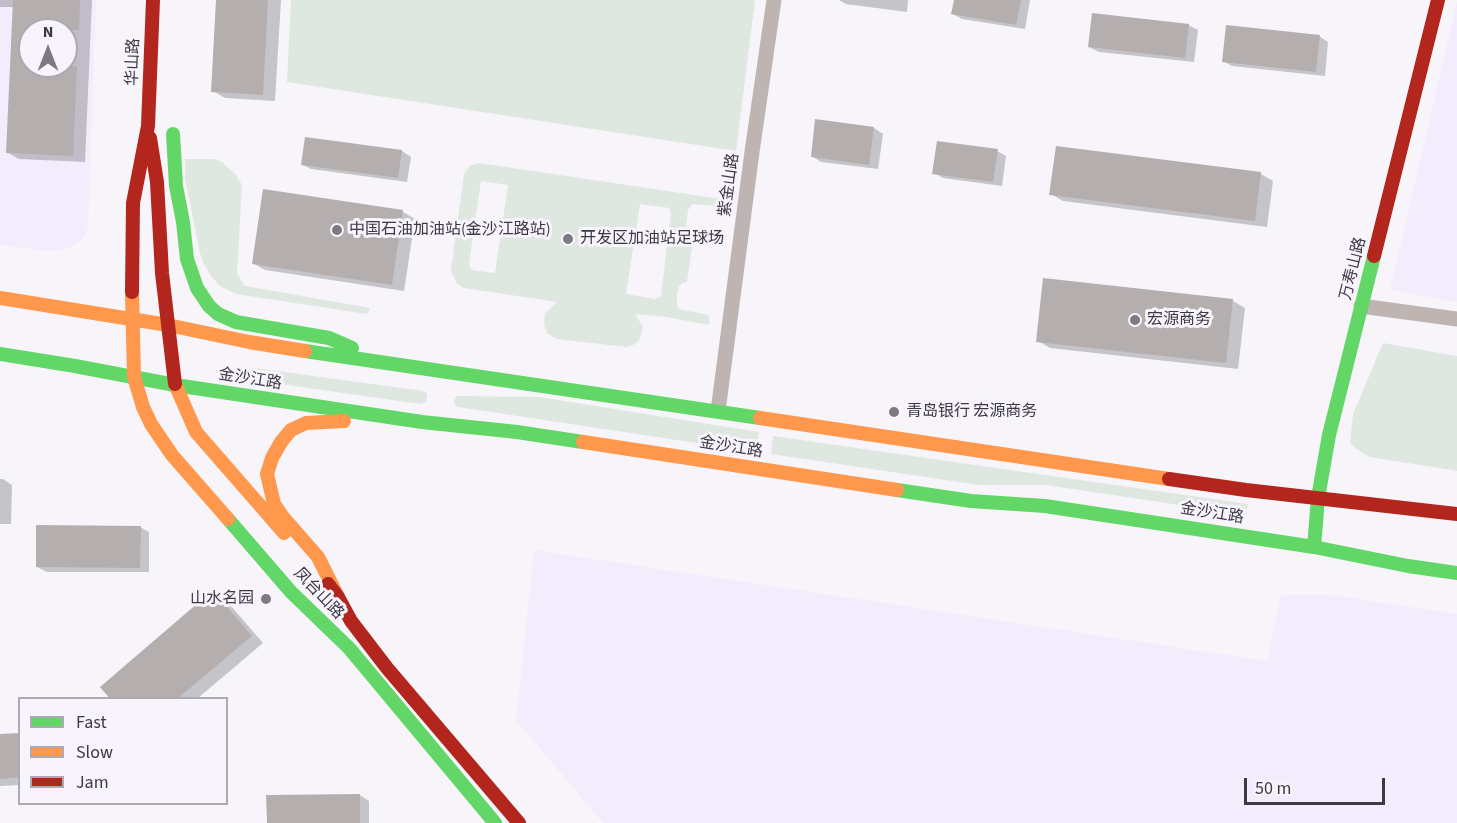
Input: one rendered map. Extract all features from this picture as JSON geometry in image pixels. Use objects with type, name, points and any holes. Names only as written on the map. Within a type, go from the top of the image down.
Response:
[{"type":"main road","name":"华山路","points":[[148,126],[153,0]]},
{"type":"main road","name":"万寿山路","points":[[1314,548],[1318,498],[1329,435],[1438,0]]},
{"type":"main road","name":"凤台山路","points":[[148,126],[133,203],[133,319],[134,377],[151,424],[172,455],[291,592],[349,648],[495,823]]},
{"type":"main road","name":"凤台山路","points":[[148,126],[157,182],[162,273],[175,385],[196,432],[290,538],[338,597],[351,621],[387,668],[519,823]]},
{"type":"main road","points":[[173,134],[176,186],[183,222],[186,259],[197,288],[209,306],[218,314],[236,322],[329,338],[393,364]]},
{"type":"main road","name":"金沙江路","points":[[0,298],[168,325],[249,342],[393,364],[1246,490],[1457,514]]},
{"type":"main road","name":"金沙江路","points":[[0,354],[175,385],[422,422],[517,432],[959,500],[1045,506],[1457,573]]},
{"type":"main road","points":[[338,597],[318,557],[274,504],[267,474],[272,458],[291,430],[306,423],[422,422]]},
{"type":"street","name":"紫金山路","points":[[718,411],[774,0]]},
{"type":"street","points":[[1361,306],[1457,319]]},
{"type":"shaded area","points":[[0,0],[96,0],[88,227],[83,239],[67,249],[47,251],[0,245]]},
{"type":"shaded area","points":[[291,0],[755,0],[736,151],[287,82]]},
{"type":"shaded area","points":[[1457,2],[1457,302],[1390,290]]},
{"type":"shaded area","points":[[185,159],[214,159],[222,162],[236,175],[242,185],[237,274],[245,286],[370,308],[367,314],[236,294],[220,286],[211,276],[200,253],[185,179]]},
{"type":"shaded area","points":[[479,163],[721,199],[720,206],[692,204],[688,210],[686,225],[694,234],[687,282],[679,286],[677,295],[679,309],[709,315],[709,325],[635,314],[643,327],[639,341],[627,347],[557,339],[548,334],[544,323],[545,313],[557,302],[464,288],[457,284],[451,270],[464,174],[470,166]],"holes":[[[481,181],[508,185],[495,273],[472,270],[469,264]],[[640,204],[669,208],[671,213],[661,296],[655,299],[626,294]]]},
{"type":"shaded area","points":[[1383,343],[1457,356],[1457,471],[1370,457],[1350,442],[1353,414]]},
{"type":"shaded area","points":[[255,368],[424,391],[427,398],[426,402],[420,404],[253,380]]},
{"type":"shaded area","points":[[457,396],[539,397],[759,432],[756,452],[458,407],[454,404]]},
{"type":"shaded area","points":[[773,436],[1248,504],[1246,515],[1046,485],[979,485],[771,454]]},
{"type":"shaded area","points":[[534,550],[1267,661],[1281,595],[1331,595],[1457,614],[1457,823],[603,823],[516,720]]},
{"type":"building","points":[[13,0],[80,0],[79,30],[78,18],[18,18],[18,78],[76,78],[73,156],[6,153]]},
{"type":"building","points":[[216,0],[268,0],[263,95],[211,92]]},
{"type":"building","points":[[954,0],[1021,0],[1016,25],[951,14]]},
{"type":"building","points":[[1092,13],[1189,24],[1185,58],[1088,47]]},
{"type":"building","points":[[1226,25],[1320,35],[1316,72],[1222,62]]},
{"type":"building","points":[[815,119],[874,127],[869,165],[811,157]]},
{"type":"building","points":[[305,137],[402,150],[398,178],[301,165]]},
{"type":"building","points":[[937,141],[998,149],[993,182],[932,174]]},
{"type":"building","points":[[1056,146],[1261,172],[1255,221],[1049,195]]},
{"type":"building","points":[[263,189],[403,210],[392,285],[252,264]]},
{"type":"building","name":"宏源商务","points":[[1043,278],[1233,299],[1226,363],[1036,342]]},
{"type":"building","points":[[36,525],[141,526],[140,568],[36,567]]},
{"type":"building","points":[[213,590],[252,636],[179,697],[108,697],[100,687]]},
{"type":"building","points":[[18,733],[18,777],[0,779],[0,734]]},
{"type":"building","points":[[360,794],[360,823],[267,823],[266,795]]},
{"type":"traffic: fast","points":[[173,134],[176,186],[187,259],[197,288],[209,306],[218,314],[236,322],[329,338],[352,348]]},
{"type":"traffic: fast","points":[[1314,547],[1318,498],[1329,435],[1374,256]]},
{"type":"traffic: fast","points":[[305,351],[760,418]]},
{"type":"traffic: fast","points":[[0,354],[175,385],[422,422],[583,442]]},
{"type":"traffic: fast","points":[[897,490],[971,501],[1045,506],[1314,547],[1408,566],[1457,573]]},
{"type":"traffic: fast","points":[[228,519],[291,592],[349,648],[495,823]]},
{"type":"traffic: slow","points":[[132,292],[134,377],[143,407],[151,424],[172,455],[228,519]]},
{"type":"traffic: slow","points":[[0,298],[168,325],[305,351]]},
{"type":"traffic: slow","points":[[175,384],[196,432],[284,533]]},
{"type":"traffic: slow","points":[[760,418],[1169,479]]},
{"type":"traffic: slow","points":[[338,597],[318,557],[274,504],[267,474],[272,458],[291,430],[306,423],[344,421]]},
{"type":"traffic: slow","points":[[583,442],[897,490]]},
{"type":"traffic: jam","points":[[132,292],[133,203],[148,126],[153,0]]},
{"type":"traffic: jam","points":[[1374,256],[1438,0]]},
{"type":"traffic: jam","points":[[150,138],[157,182],[162,273],[175,384]]},
{"type":"traffic: jam","points":[[1169,479],[1457,514]]},
{"type":"traffic: jam","points":[[328,584],[351,621],[387,668],[519,823]]},
{"type":"place","name":"中国石油加油站(金沙江路站)","points":[[337,230]]},
{"type":"place","name":"开发区加油站足球场","points":[[568,239]]},
{"type":"place","name":"宏源商务","points":[[1135,320]]},
{"type":"place","name":"青岛银行 宏源商务","points":[[894,412]]},
{"type":"place","name":"山水名园","points":[[266,599]]}]
